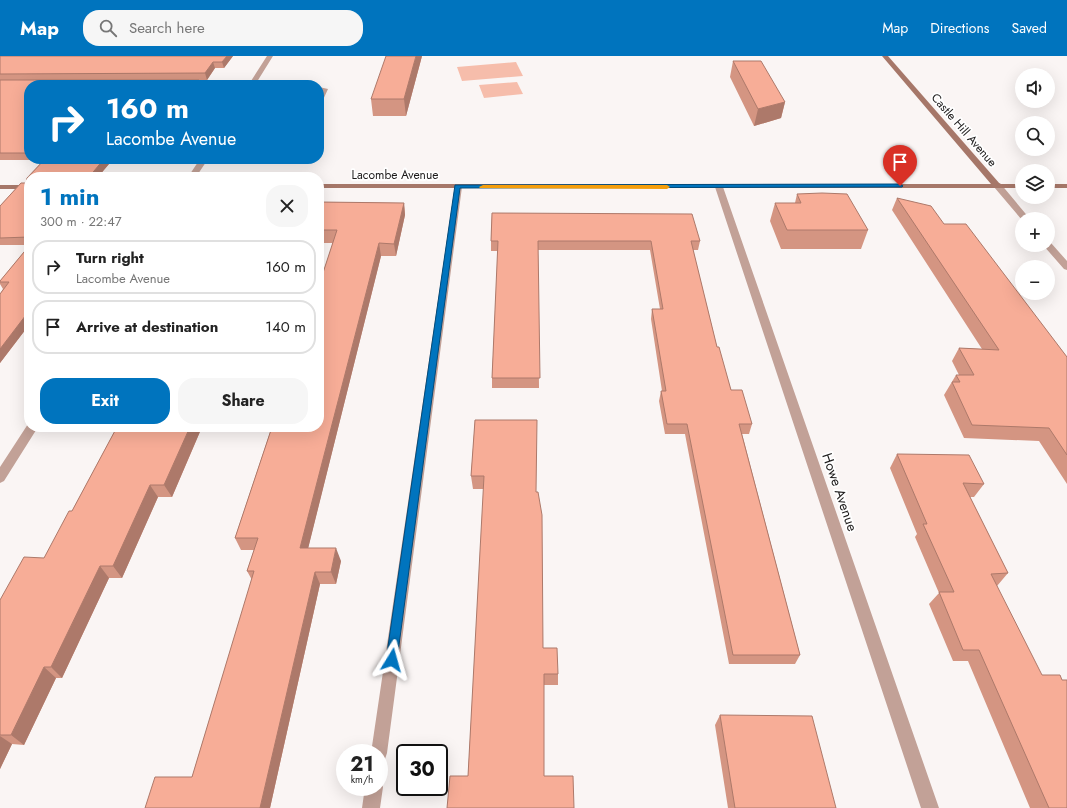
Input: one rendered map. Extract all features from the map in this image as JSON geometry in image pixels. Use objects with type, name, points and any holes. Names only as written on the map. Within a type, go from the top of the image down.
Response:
[{"type":"main road","name":"Castle Hill Avenue","points":[[885,56],[997,186]]},
{"type":"main road","name":"Lacombe Avenue","points":[[324,186],[1015,186]]},
{"type":"main road","points":[[1055,186],[1067,186]]},
{"type":"main road","points":[[0,187],[24,187]]},
{"type":"street","points":[[255,80],[270,56]]},
{"type":"street","name":"Castle Hill Avenue","points":[[997,186],[1020,212]]},
{"type":"street","points":[[380,744],[458,187]]},
{"type":"street","name":"Howe Avenue","points":[[719,187],[930,808]]},
{"type":"street","points":[[1054,252],[1067,267]]},
{"type":"street","points":[[0,478],[29,432]]},
{"type":"street","points":[[371,808],[373,796]]},
{"type":"shaded area","points":[[516,62],[523,76],[462,81],[457,67]]},
{"type":"shaded area","points":[[517,82],[523,94],[484,98],[479,85]]},
{"type":"building","points":[[0,56],[227,56],[222,62],[213,62],[205,73],[0,74]]},
{"type":"building","points":[[386,56],[416,56],[404,99],[371,99]]},
{"type":"building","points":[[733,61],[761,61],[785,102],[758,109]]},
{"type":"building","points":[[0,80],[24,80],[24,153],[0,153]]},
{"type":"building","points":[[40,164],[100,164],[93,172],[33,172]]},
{"type":"building","points":[[21,183],[24,183],[24,237],[0,238],[0,206]]},
{"type":"building","points":[[797,194],[847,194],[868,230],[787,230],[775,203],[801,203]]},
{"type":"building","points":[[897,198],[931,206],[944,224],[966,224],[1015,289],[1015,300],[1024,300],[1067,357],[1067,455],[1049,428],[972,425],[952,382],[960,382],[956,375],[974,375],[959,348],[999,350]]},
{"type":"building","points":[[324,202],[404,203],[394,244],[379,243],[300,548],[336,548],[331,572],[315,572],[260,808],[145,808],[155,777],[192,777],[254,571],[247,571],[258,538],[235,538],[270,432],[324,432],[324,270],[337,230],[324,230]]},
{"type":"building","points":[[492,213],[692,214],[700,241],[691,241],[717,347],[719,347],[731,390],[742,390],[752,424],[739,424],[800,655],[733,655],[687,424],[667,424],[661,391],[666,391],[652,309],[663,309],[651,241],[538,241],[540,378],[492,378],[498,241],[491,241]]},
{"type":"building","points":[[24,252],[24,318],[0,349],[0,294],[9,282],[0,281]]},
{"type":"building","points":[[475,420],[537,420],[536,492],[538,492],[542,515],[543,648],[557,648],[558,674],[544,674],[544,776],[573,776],[574,808],[447,808],[450,776],[468,776],[484,476],[471,476]]},
{"type":"building","points":[[114,432],[188,432],[164,485],[150,485],[113,566],[100,566],[51,667],[44,667],[11,735],[0,735],[0,600],[24,557],[44,558],[69,511],[72,511]]},
{"type":"building","points":[[897,454],[969,455],[984,484],[963,483],[1008,573],[991,574],[1042,675],[1060,675],[1062,680],[1067,680],[1067,808],[1049,808],[979,650],[963,650],[939,592],[954,592],[923,524],[927,524]]},
{"type":"building","points":[[720,715],[812,716],[836,808],[735,808]]},
{"type":"slow traffic","points":[[483,187],[667,187]]},
{"type":"route","points":[[392,660],[458,187],[900,186]]}]
